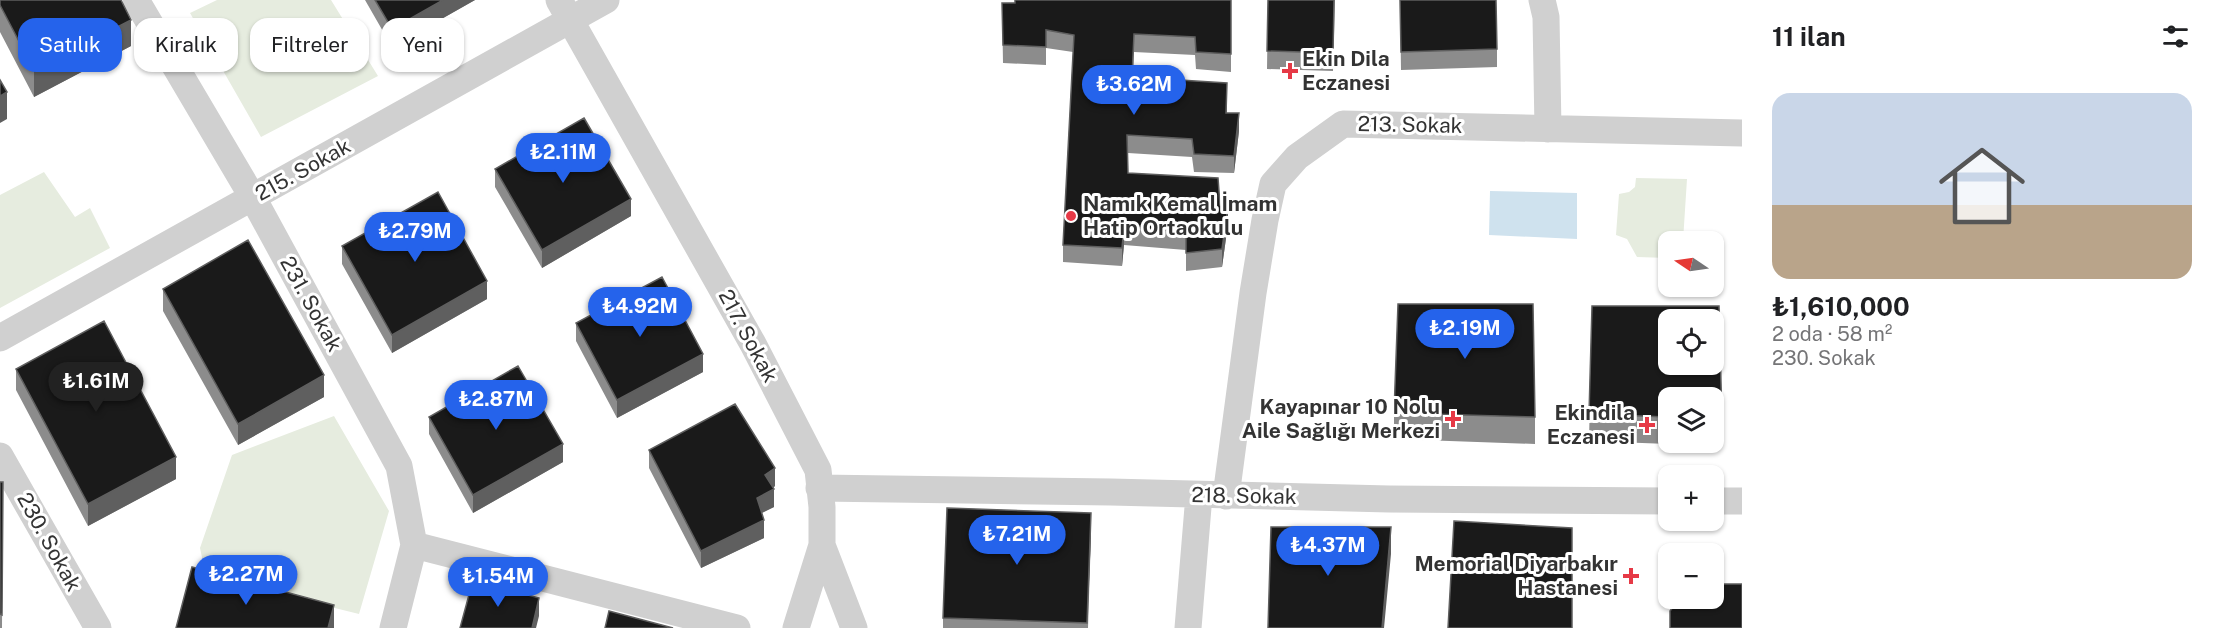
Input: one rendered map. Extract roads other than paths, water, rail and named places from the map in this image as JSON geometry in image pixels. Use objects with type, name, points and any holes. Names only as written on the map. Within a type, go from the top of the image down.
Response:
[{"type":"street","name":"231. Sokak","points":[[136,0],[253,198],[399,466],[414,545],[393,628]]},
{"type":"street","name":"215. Sokak","points":[[0,338],[253,198],[565,11],[606,0]]},
{"type":"street","points":[[1542,0],[1546,17],[1548,129]]},
{"type":"street","name":"217. Sokak","points":[[565,11],[753,344],[818,470],[822,545],[796,628]]},
{"type":"street","name":"213. Sokak","points":[[1226,496],[1265,220],[1273,184],[1297,157],[1343,124],[1742,133]]},
{"type":"street","name":"230. Sokak","points":[[0,456],[98,628]]},
{"type":"street","name":"218. Sokak","points":[[819,488],[1389,500],[1658,501]]},
{"type":"street","points":[[1188,628],[1198,495]]},
{"type":"street","points":[[1724,501],[1742,501]]},
{"type":"street","points":[[414,545],[737,628]]},
{"type":"street","points":[[822,545],[854,628]]},
{"type":"water","points":[[1490,191],[1577,193],[1577,239],[1489,235]]},
{"type":"place","name":"Ekin Dila Eczanesi","points":[[1290,71]]},
{"type":"place","name":"Namık Kemal İmam Hatip Ortaokulu","points":[[1071,216]]},
{"type":"place","name":"Kayapınar 10 Nolu Aile Sağlığı Merkezi","points":[[1453,419]]},
{"type":"place","name":"Ekindila Eczanesi","points":[[1647,425]]},
{"type":"place","name":"Memorial Diyarbakır Hastanesi","points":[[1631,576]]}]
